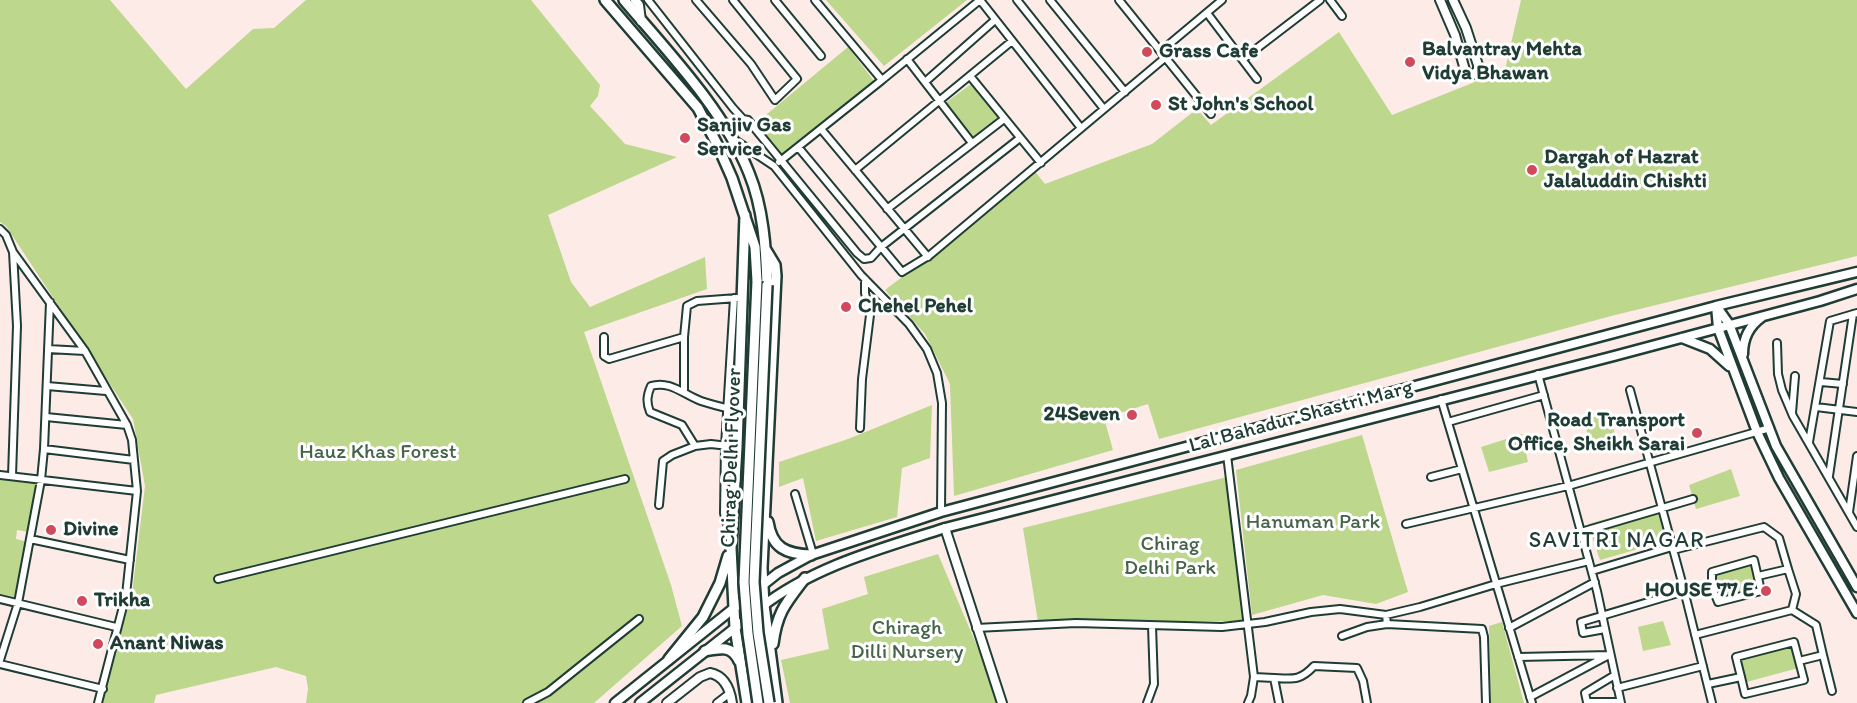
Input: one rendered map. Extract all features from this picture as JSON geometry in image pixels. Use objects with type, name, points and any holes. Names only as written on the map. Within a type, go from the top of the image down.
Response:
[{"type":"main road","name":"Chirag Delhi Flyover","points":[[605,0],[698,108],[725,161],[755,247],[757,281],[744,582],[748,634],[758,703]]},
{"type":"main road","points":[[628,1],[704,96],[732,138],[750,174],[756,192],[766,250],[774,265],[776,276],[763,584],[777,703]]},
{"type":"main road","points":[[745,215],[738,298],[737,448],[731,548],[733,608],[747,703]]},
{"type":"main road","name":"Chirag Delhi Flyover","points":[[766,250],[767,285],[754,582],[758,633],[769,703]]},
{"type":"main road","name":"Lal Bahadur Shastri Marg","points":[[615,703],[763,584],[778,573],[812,555],[941,512],[1716,306],[1857,272]]},
{"type":"main road","name":"Lal Bahadur Shastri Marg","points":[[640,703],[783,590],[857,556],[945,528],[1680,338],[1857,289]]},
{"type":"main road","points":[[1716,306],[1729,324],[1782,456],[1857,587]]},
{"type":"main road","points":[[1716,306],[1718,328],[1757,432],[1779,478],[1857,613]]},
{"type":"main road","points":[[1745,364],[1743,347],[1748,331],[1760,319],[1775,312]]},
{"type":"main road","points":[[1680,338],[1710,349],[1734,371]]},
{"type":"main road","points":[[737,448],[741,461],[751,465],[761,462],[767,451]]},
{"type":"main road","points":[[765,502],[769,532],[775,543],[791,553],[812,555]]},
{"type":"main road","points":[[669,659],[703,617],[720,583],[731,548]]},
{"type":"main road","points":[[771,659],[775,625],[782,608],[805,578]]},
{"type":"main road","points":[[705,651],[722,647],[729,649],[736,654],[741,666]]},
{"type":"street","points":[[649,0],[732,108],[743,119],[748,120],[856,254],[864,259],[871,258],[880,247],[1020,138]]},
{"type":"street","points":[[696,0],[746,58],[775,100],[797,79],[733,0]]},
{"type":"street","points":[[775,0],[821,56]]},
{"type":"street","points":[[815,0],[882,80]]},
{"type":"street","points":[[774,166],[980,0],[1081,128]]},
{"type":"street","points":[[1017,0],[1104,109]]},
{"type":"street","points":[[1050,0],[1125,92]]},
{"type":"street","points":[[1131,0],[1122,3],[1211,114]]},
{"type":"street","points":[[1161,51],[1222,0]]},
{"type":"street","points":[[1243,59],[1320,0]]},
{"type":"street","points":[[1330,0],[1342,16]]},
{"type":"street","points":[[1440,0],[1455,35],[1465,70],[1468,74],[1474,74],[1478,70],[1478,65],[1466,28],[1453,0]]},
{"type":"street","points":[[1207,13],[1257,79]]},
{"type":"street","points":[[925,82],[995,20]]},
{"type":"street","points":[[855,170],[1012,41]]},
{"type":"street","points":[[798,147],[901,272],[928,257],[1166,57]]},
{"type":"street","points":[[907,59],[972,143]]},
{"type":"street","points":[[970,76],[1041,163]]},
{"type":"street","points":[[887,209],[1004,119]]},
{"type":"street","points":[[821,129],[928,257]]},
{"type":"street","points":[[732,138],[774,166],[865,279],[909,324],[927,349],[937,373],[942,403],[941,512]]},
{"type":"street","points":[[0,229],[6,235],[13,252],[85,351],[127,425],[132,440],[137,491],[126,595],[98,703]]},
{"type":"street","points":[[12,476],[16,416],[17,326],[13,252]]},
{"type":"street","points":[[860,428],[862,379],[870,315],[865,293],[865,279]]},
{"type":"street","points":[[684,392],[684,337],[687,306],[691,303],[738,298],[725,446],[724,513],[726,522],[732,531]]},
{"type":"street","points":[[50,302],[41,480],[18,603],[0,662],[103,689]]},
{"type":"street","points":[[1809,443],[1830,321],[1855,314],[1829,477]]},
{"type":"street","points":[[604,337],[604,356],[609,359],[684,337]]},
{"type":"street","points":[[1777,343],[1778,374],[1792,414],[1857,527]]},
{"type":"street","points":[[48,349],[85,351]]},
{"type":"street","points":[[1538,374],[1595,582],[1611,655],[1615,675],[1617,688],[1620,702],[1587,702],[1585,693],[1615,675]]},
{"type":"street","points":[[1792,414],[1796,376]]},
{"type":"street","points":[[1821,382],[1843,384]]},
{"type":"street","points":[[695,446],[682,425],[650,412],[647,405],[651,387],[659,384],[669,385],[703,401],[738,411]]},
{"type":"street","points":[[47,386],[106,391]]},
{"type":"street","points":[[1630,390],[1712,703]]},
{"type":"street","points":[[1448,422],[1544,395]]},
{"type":"street","points":[[1441,399],[1531,700],[1611,655]]},
{"type":"street","points":[[1816,407],[1857,412]]},
{"type":"street","points":[[45,417],[127,425]]},
{"type":"street","points":[[1406,524],[1568,486],[1770,428]]},
{"type":"street","points":[[659,505],[663,462],[672,455],[704,444],[737,448]]},
{"type":"street","points":[[44,449],[134,460]]},
{"type":"street","points":[[1227,455],[1254,678],[1248,703]]},
{"type":"street","points":[[1849,513],[1857,456]]},
{"type":"street","points":[[1431,477],[1462,469]]},
{"type":"street","points":[[0,475],[137,491]]},
{"type":"street","points":[[218,579],[624,479]]},
{"type":"street","points":[[795,494],[812,555]]},
{"type":"street","points":[[1581,532],[1693,499]]},
{"type":"street","points":[[1592,571],[1764,527],[1779,538],[1796,594],[1792,609]]},
{"type":"street","points":[[945,528],[1002,703]]},
{"type":"street","points":[[30,539],[130,560]]},
{"type":"street","points":[[1754,560],[1761,591],[1718,602],[1712,587],[1712,572],[1754,560]]},
{"type":"street","points":[[976,628],[1076,623],[1222,627],[1340,609],[1386,615],[1589,561]]},
{"type":"street","points":[[1758,576],[1788,569]]},
{"type":"street","points":[[1509,628],[1595,582]]},
{"type":"street","points":[[1605,628],[1583,633],[1581,622],[1684,591],[1712,587]]},
{"type":"street","points":[[0,599],[116,627]]},
{"type":"street","points":[[1695,635],[1792,609],[1815,625],[1832,691]]},
{"type":"street","points":[[1386,615],[1387,624]]},
{"type":"street","points":[[526,703],[548,692],[639,619]]},
{"type":"street","points":[[1342,636],[1367,627],[1387,624],[1482,629],[1486,703]]},
{"type":"street","points":[[1147,703],[1154,684],[1152,626]]},
{"type":"street","points":[[1794,642],[1804,680],[1745,694],[1741,677],[1736,657],[1794,642]]},
{"type":"street","points":[[1518,657],[1611,655]]},
{"type":"street","points":[[1799,661],[1823,656]]},
{"type":"street","points":[[1254,678],[1298,679],[1314,666],[1335,665],[1357,668],[1363,681],[1367,703]]},
{"type":"street","points":[[1617,688],[1703,666]]},
{"type":"street","points":[[667,703],[700,677],[710,673],[719,677],[730,693],[732,703]]},
{"type":"street","points":[[1708,684],[1741,677]]},
{"type":"street","points":[[1274,678],[1279,703]]},
{"type":"street","points":[[717,703],[730,693]]},
{"type":"green space","name":"Hauz Khas Forest","points":[[0,0],[110,0],[186,89],[253,29],[274,28],[306,0],[531,0],[600,85],[598,96],[590,106],[625,144],[677,157],[548,215],[571,282],[590,307],[705,257],[707,289],[584,332],[671,585],[682,626],[594,703],[306,703],[308,689],[306,676],[276,667],[156,695],[154,703],[101,703],[132,594],[145,486],[133,419],[6,226],[0,222]]},
{"type":"green space","points":[[826,0],[967,0],[884,66]]},
{"type":"green space","points":[[1521,0],[1857,0],[1857,256],[1611,316],[1159,439],[1148,404],[1104,418],[1113,450],[954,496],[950,384],[925,334],[885,290],[931,255],[1033,169],[1045,184],[1152,144],[1197,109],[1211,125],[1339,32],[1392,115],[1505,70]]},
{"type":"green space","points":[[848,47],[874,81],[780,155],[755,124]]},
{"type":"green space","points":[[971,84],[1000,119],[973,139],[944,104]]},
{"type":"green space","points":[[932,405],[930,458],[902,468],[897,517],[816,541],[803,478],[779,487],[779,462],[848,439]]},
{"type":"green space","points":[[1609,411],[1616,438],[1591,446],[1584,421]]},
{"type":"green space","points":[[1522,434],[1528,462],[1489,472],[1481,447]]},
{"type":"green space","name":"Hanuman Park","points":[[1362,435],[1408,592],[1376,604],[1323,595],[1252,615],[1236,470]]},
{"type":"green space","points":[[1731,469],[1740,496],[1696,509],[1689,485]]},
{"type":"green space","name":"Chirag Delhi Park","points":[[1227,477],[1245,621],[1038,622],[1023,528]]},
{"type":"green space","points":[[0,479],[37,483],[29,532],[17,530],[16,539],[28,542],[16,598],[0,595]]},
{"type":"green space","points":[[1657,505],[1666,541],[1600,560],[1588,524]]},
{"type":"green space","name":"Chiragh Dilli Nursery","points":[[938,554],[996,691],[998,703],[790,703],[781,660],[829,649],[822,609],[868,594],[864,577]]},
{"type":"green space","points":[[1754,560],[1761,587],[1719,598],[1712,572]]},
{"type":"green space","points":[[1663,621],[1671,645],[1643,651],[1638,627]]},
{"type":"green space","points":[[1502,622],[1524,703],[1491,703],[1489,626]]},
{"type":"green space","points":[[1794,642],[1802,667],[1743,683],[1736,657]]},
{"type":"place","name":"Grass Cafe","points":[[1147,52]]},
{"type":"place","name":"Balvantray Mehta Vidya Bhawan","points":[[1410,62]]},
{"type":"place","name":"St John's School","points":[[1156,105]]},
{"type":"place","name":"Sanjiv Gas Service","points":[[685,138]]},
{"type":"place","name":"Dargah of Hazrat Jalaluddin Chishti","points":[[1532,170]]},
{"type":"place","name":"Chehel Pehel","points":[[846,307]]},
{"type":"place","name":"24Seven","points":[[1132,415]]},
{"type":"place","name":"Road Transport Office, Sheikh Sarai","points":[[1697,433]]},
{"type":"place","name":"Divine","points":[[51,530]]},
{"type":"place","name":"HOUSE 77 E","points":[[1766,591]]},
{"type":"place","name":"Trikha","points":[[82,601]]},
{"type":"place","name":"Anant Niwas","points":[[98,644]]},
{"type":"district","name":"SAVITRI NAGAR","points":[[1617,541]]}]
